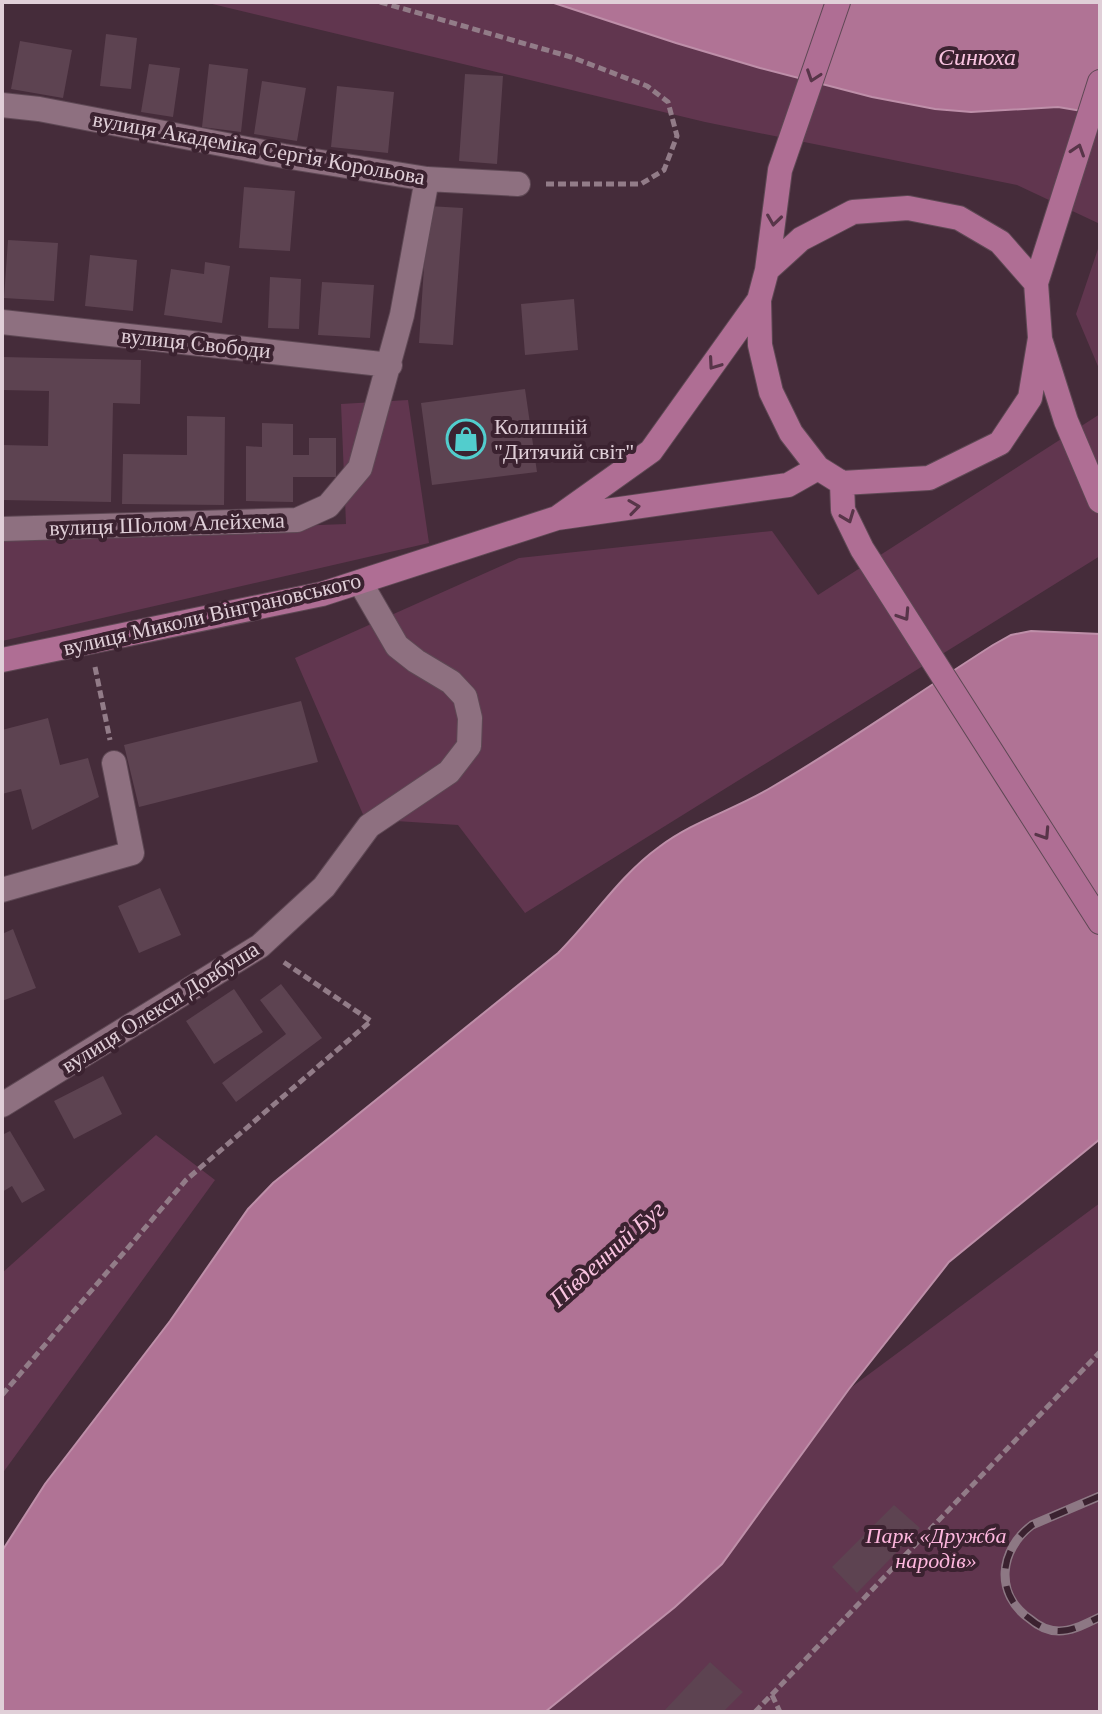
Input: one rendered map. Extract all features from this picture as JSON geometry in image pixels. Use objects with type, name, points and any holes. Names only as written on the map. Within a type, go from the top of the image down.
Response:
[{"type":"main road","points":[[838,2],[780,170],[767,270],[759,300],[760,345],[771,392],[791,433],[818,468],[842,483],[929,478],[1000,443],[1030,398],[1040,338]]},
{"type":"main road","points":[[1100,82],[1036,283],[1040,338],[1066,421],[1100,501]]},
{"type":"main road","points":[[767,270],[801,239],[853,212],[908,208],[959,218],[1000,242],[1036,283]]},
{"type":"main road","name":"вулиця Миколи Вінграновського","points":[[557,518],[651,451],[759,300]]},
{"type":"main road","name":"вулиця Миколи Вінграновського","points":[[2,660],[322,594],[557,518],[788,485],[818,468]]},
{"type":"main road","points":[[842,483],[843,510],[862,549],[1100,922]]},
{"type":"street","name":"вулиця Академіка Сергія Корольова","points":[[2,105],[39,109],[284,156],[427,179],[518,184]]},
{"type":"street","points":[[390,365],[427,179]]},
{"type":"street","name":"вулиця Свободи","points":[[2,322],[390,365]]},
{"type":"street","name":"вулиця Шолом Алейхема","points":[[2,529],[297,520],[328,506],[360,468],[390,365]]},
{"type":"street","name":"вулиця Олекси Довбуша","points":[[2,1105],[260,946],[324,887],[369,826],[449,772],[469,746],[470,718],[465,697],[451,682],[397,646],[360,582]]},
{"type":"street","points":[[2,890],[132,853],[114,763]]},
{"type":"path","points":[[380,2],[571,57],[647,86],[668,102],[677,136],[664,170],[641,184],[518,184]]},
{"type":"path","points":[[90,643],[114,763]]},
{"type":"path","points":[[2,1395],[186,1180],[371,1021],[260,946]]},
{"type":"path","points":[[755,1712],[1100,1352]]},
{"type":"path","points":[[772,1695],[780,1712]]},
{"type":"green space","points":[[204,2],[551,2],[760,68],[872,97],[935,109],[971,112],[1058,107],[1100,114],[1100,224],[1017,185],[705,122]]},
{"type":"green space","points":[[1100,243],[1100,371],[1076,314]]},
{"type":"green space","points":[[408,400],[429,543],[2,641],[2,537],[346,524],[341,404]]},
{"type":"green space","points":[[1100,414],[1100,556],[525,913],[458,825],[365,819],[295,658],[519,558],[772,531],[818,595]]},
{"type":"green space","points":[[156,1135],[215,1180],[2,1474],[2,1273]]},
{"type":"green space","name":"Парк «Дружба народів»","points":[[1100,1203],[1100,1712],[545,1712],[675,1607],[722,1564],[849,1389]]},
{"type":"water","name":"Синюха","points":[[551,2],[1100,2],[1100,114],[1058,107],[971,112],[935,109],[872,97],[760,68]]},
{"type":"water","name":"Південний Буг","points":[[1031,631],[1100,634],[1100,1139],[949,1262],[849,1389],[722,1564],[675,1607],[545,1712],[2,1712],[2,1551],[45,1484],[170,1321],[248,1209],[273,1183],[558,953],[619,884],[659,847],[800,770],[993,645],[1011,635]]},
{"type":"building","points":[[106,34],[137,38],[131,89],[100,86]]},
{"type":"building","points":[[20,41],[72,50],[63,98],[11,89]]},
{"type":"building","points":[[149,64],[180,68],[173,117],[141,112]]},
{"type":"building","points":[[209,64],[248,69],[241,132],[202,127]]},
{"type":"building","points":[[465,74],[503,76],[497,164],[459,161]]},
{"type":"building","points":[[262,81],[306,88],[297,141],[254,134]]},
{"type":"building","points":[[337,86],[394,92],[388,153],[331,147]]},
{"type":"building","points":[[244,187],[295,191],[290,251],[239,248]]},
{"type":"building","points":[[428,206],[463,208],[453,345],[419,343]]},
{"type":"building","points":[[8,240],[58,243],[54,301],[4,298]]},
{"type":"building","points":[[90,255],[137,260],[133,311],[85,306]]},
{"type":"building","points":[[205,262],[230,266],[222,323],[164,315],[171,269],[204,274]]},
{"type":"building","points":[[270,277],[301,279],[299,329],[268,328]]},
{"type":"building","points":[[322,282],[374,285],[370,338],[318,335]]},
{"type":"building","points":[[574,299],[578,350],[525,355],[521,304]]},
{"type":"building","points":[[2,357],[141,360],[140,404],[113,403],[111,502],[2,500],[2,445],[48,446],[49,391],[2,390]]},
{"type":"building","points":[[525,389],[537,472],[432,485],[421,403]]},
{"type":"building","points":[[187,416],[225,417],[224,505],[122,504],[123,454],[187,455]]},
{"type":"building","points":[[262,423],[293,424],[293,455],[309,455],[309,438],[336,438],[336,477],[293,477],[293,502],[246,501],[246,446],[262,447]]},
{"type":"building","points":[[301,701],[318,762],[139,807],[124,745]]},
{"type":"building","points":[[48,718],[60,765],[88,758],[99,797],[32,830],[21,789],[2,794],[2,730]]},
{"type":"building","points":[[160,888],[181,935],[139,953],[118,906]]},
{"type":"building","points":[[13,929],[36,988],[2,1001],[2,934]]},
{"type":"building","points":[[281,984],[322,1038],[236,1102],[222,1083],[286,1034],[260,1000]]},
{"type":"building","points":[[234,989],[263,1032],[214,1064],[186,1021]]},
{"type":"building","points":[[103,1076],[122,1114],[74,1139],[54,1101]]},
{"type":"building","points":[[10,1131],[45,1190],[22,1203],[12,1186],[2,1192],[2,1135]]},
{"type":"building","points":[[894,1505],[920,1528],[857,1593],[832,1567]]},
{"type":"building","points":[[710,1662],[743,1692],[723,1712],[663,1712]]},
{"type":"railway","points":[[1100,1496],[1032,1525],[1013,1547],[1005,1572],[1010,1597],[1018,1609],[1043,1628],[1064,1631],[1100,1617]]},
{"type":"place","name":"Колишній \"Дитячий світ\"","points":[[466,439]]}]
